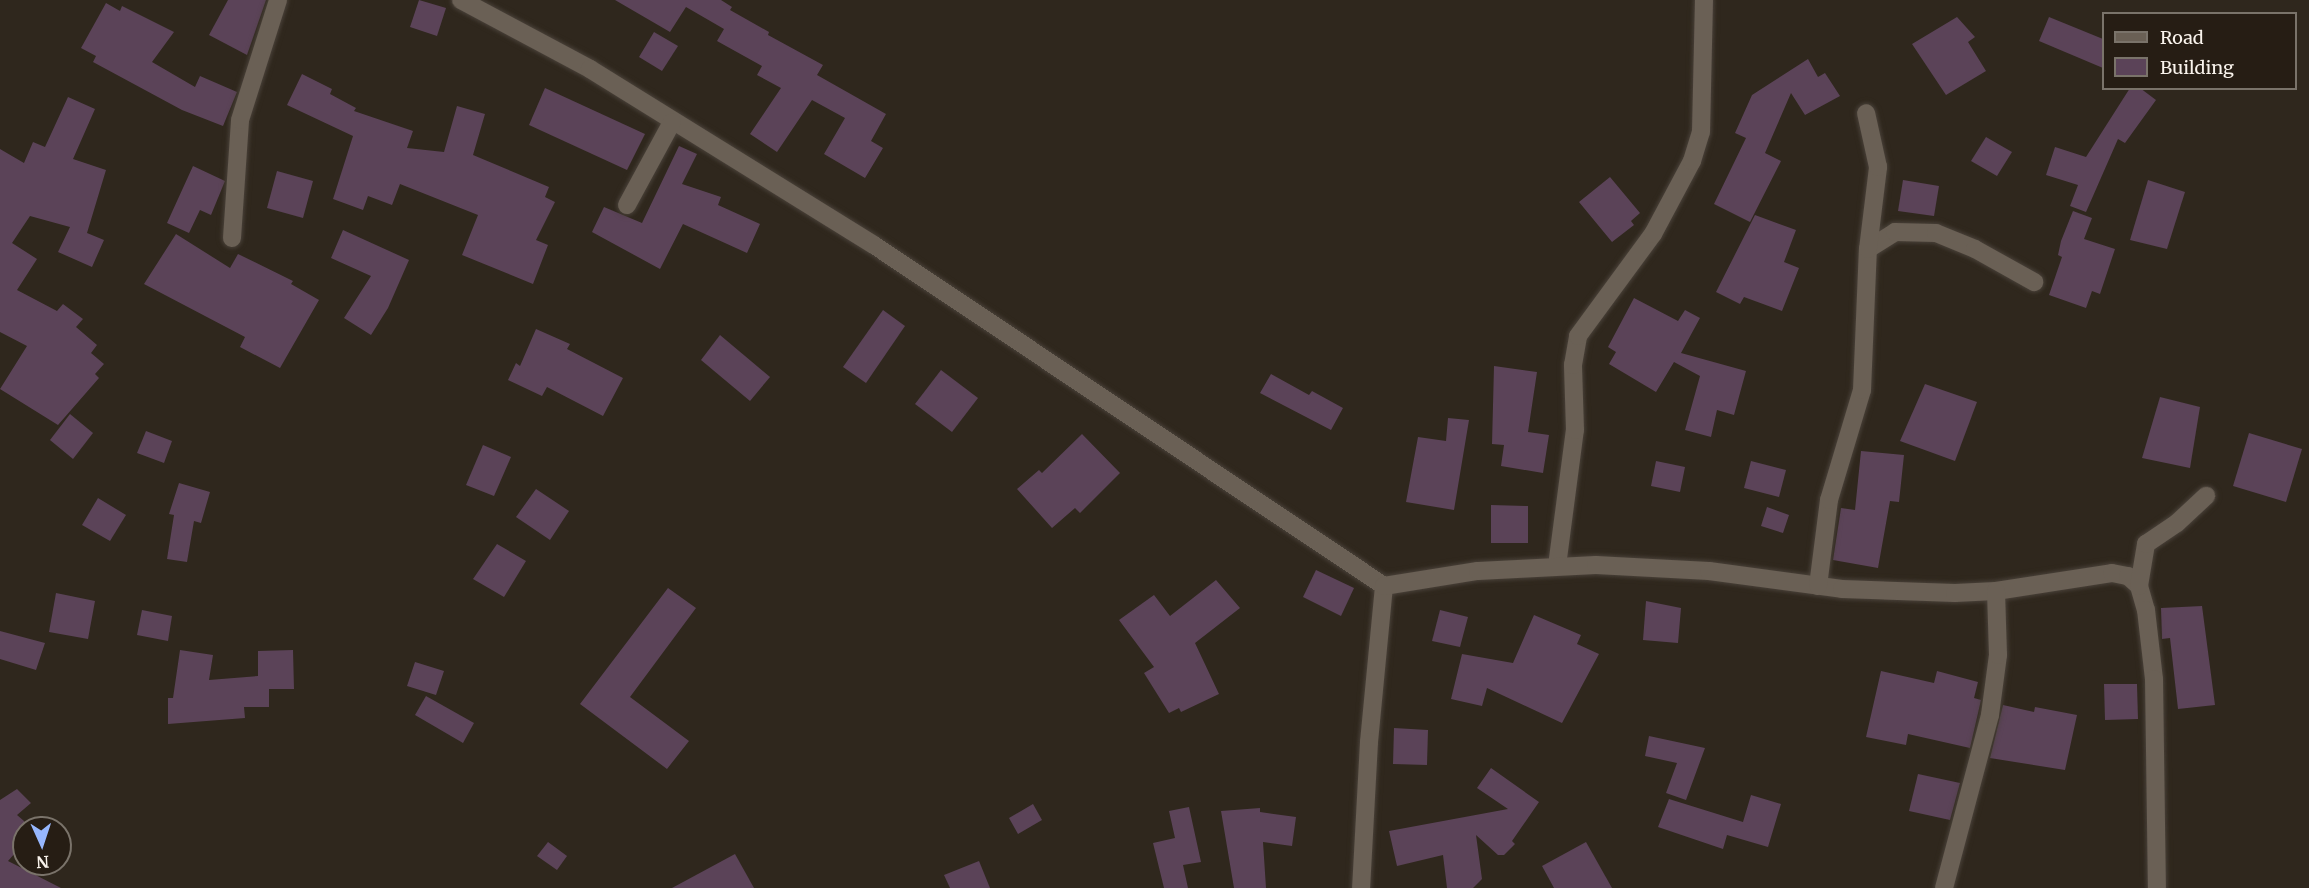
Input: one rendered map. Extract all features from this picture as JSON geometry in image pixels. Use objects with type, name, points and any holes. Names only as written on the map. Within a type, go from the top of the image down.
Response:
[{"type":"street","points":[[232,238],[240,120],[278,0]]},
{"type":"street","points":[[461,0],[590,69],[672,122],[874,244],[1384,586],[1478,571],[1557,566],[1709,571],[1818,586],[1996,591],[2112,573],[2128,576],[2139,586]]},
{"type":"street","points":[[1557,566],[1575,430],[1573,365],[1578,336],[1653,234],[1692,160],[1701,132],[1704,0]]},
{"type":"street","points":[[1818,586],[1829,500],[1862,390],[1868,249],[1878,167],[1866,113]]},
{"type":"street","points":[[627,205],[672,122]]},
{"type":"street","points":[[1868,249],[1894,232],[1936,232],[1975,249],[2034,282]]},
{"type":"street","points":[[2157,888],[2154,679],[2139,586],[2146,544],[2177,523],[2206,496]]},
{"type":"street","points":[[1356,886],[1384,586]]},
{"type":"street","points":[[1944,888],[1990,716],[1998,655],[1996,591]]},
{"type":"building","points":[[228,0],[266,0],[247,55],[209,35]]},
{"type":"building","points":[[419,0],[446,8],[437,36],[410,27]]},
{"type":"building","points":[[615,0],[721,0],[732,7],[730,10],[769,32],[768,35],[823,65],[817,75],[886,114],[871,141],[883,148],[865,178],[824,154],[845,118],[812,100],[777,152],[750,134],[781,88],[757,75],[762,66],[717,41],[724,29],[686,7],[670,32]]},
{"type":"building","points":[[106,3],[120,11],[122,6],[174,32],[152,62],[195,87],[200,76],[237,92],[223,126],[182,110],[93,62],[96,56],[81,48]]},
{"type":"building","points":[[1957,17],[1975,37],[1968,42],[1986,71],[1946,95],[1912,44]]},
{"type":"building","points":[[2049,17],[2102,39],[2102,68],[2039,41]]},
{"type":"building","points":[[654,32],[678,46],[662,71],[639,57]]},
{"type":"building","points":[[1808,59],[1818,77],[1825,73],[1840,96],[1805,115],[1791,93],[1765,153],[1781,161],[1750,222],[1714,204],[1746,138],[1735,133],[1752,95]]},
{"type":"building","points":[[302,74],[332,89],[330,94],[356,108],[354,111],[413,131],[407,148],[444,152],[457,106],[485,114],[473,155],[549,187],[545,197],[555,202],[536,240],[548,245],[533,284],[462,255],[478,215],[400,184],[392,205],[368,196],[363,210],[333,199],[353,136],[287,105]]},
{"type":"building","points":[[545,88],[645,134],[627,170],[529,125]]},
{"type":"building","points":[[2129,90],[2143,90],[2156,100],[2125,143],[2118,139],[2086,212],[2070,206],[2078,185],[2046,175],[2055,147],[2086,157]]},
{"type":"building","points":[[68,97],[95,109],[73,159],[106,170],[87,233],[104,240],[92,267],[58,252],[70,227],[30,216],[12,243],[37,259],[17,290],[57,311],[63,304],[83,319],[76,327],[97,345],[91,353],[104,364],[95,374],[99,378],[58,425],[0,389],[27,346],[0,332],[0,149],[24,163],[33,142],[45,147]]},
{"type":"building","points":[[1986,137],[2012,152],[1997,176],[1971,161]]},
{"type":"building","points":[[679,146],[697,154],[682,184],[721,197],[718,205],[760,224],[747,253],[683,224],[660,269],[592,232],[604,207],[642,223]]},
{"type":"building","points":[[193,166],[225,181],[211,215],[200,210],[189,233],[167,223]]},
{"type":"building","points":[[277,171],[313,181],[303,218],[267,208]]},
{"type":"building","points":[[1610,177],[1640,213],[1631,221],[1634,225],[1612,242],[1579,202]]},
{"type":"building","points":[[1903,180],[1939,186],[1934,216],[1898,211]]},
{"type":"building","points":[[2148,180],[2185,192],[2167,249],[2130,240]]},
{"type":"building","points":[[2073,211],[2092,218],[2084,239],[2115,249],[2100,294],[2092,291],[2086,308],[2049,295],[2062,257],[2058,255],[2061,241]]},
{"type":"building","points":[[1755,215],[1796,230],[1784,262],[1799,268],[1782,311],[1744,297],[1740,304],[1716,292]]},
{"type":"building","points":[[343,230],[409,260],[388,308],[371,335],[344,318],[371,276],[331,258]]},
{"type":"building","points":[[176,234],[230,268],[238,254],[293,281],[291,284],[319,300],[280,368],[240,347],[245,337],[144,284]]},
{"type":"building","points":[[1634,298],[1678,321],[1685,310],[1700,318],[1681,353],[1746,371],[1734,415],[1717,410],[1711,437],[1685,430],[1700,376],[1674,362],[1656,392],[1609,364],[1616,352],[1608,347]]},
{"type":"building","points":[[883,310],[905,326],[866,383],[843,367]]},
{"type":"building","points":[[536,329],[570,344],[567,349],[623,378],[603,416],[547,387],[542,396],[508,380],[516,363],[520,366]]},
{"type":"building","points":[[720,335],[770,377],[750,401],[701,360]]},
{"type":"building","points":[[1494,366],[1537,372],[1528,432],[1549,435],[1543,473],[1501,466],[1504,445],[1492,444]]},
{"type":"building","points":[[941,370],[978,398],[952,432],[915,404]]},
{"type":"building","points":[[1271,374],[1309,395],[1312,391],[1343,408],[1331,430],[1260,393]]},
{"type":"building","points":[[1925,384],[1977,402],[1955,461],[1900,441]]},
{"type":"building","points":[[2160,397],[2200,407],[2190,468],[2142,458]]},
{"type":"building","points":[[70,414],[93,433],[73,459],[50,440]]},
{"type":"building","points":[[1448,418],[1469,420],[1454,510],[1406,502],[1418,437],[1446,441]]},
{"type":"building","points":[[146,431],[172,441],[164,463],[137,453]]},
{"type":"building","points":[[2249,433],[2302,449],[2286,502],[2233,486]]},
{"type":"building","points":[[1082,434],[1120,473],[1080,513],[1075,508],[1052,528],[1017,489],[1039,470],[1042,473]]},
{"type":"building","points":[[483,445],[511,457],[494,496],[466,485]]},
{"type":"building","points":[[1861,451],[1904,455],[1899,502],[1890,501],[1878,568],[1833,560],[1841,508],[1855,510]]},
{"type":"building","points":[[1656,461],[1685,467],[1680,492],[1651,486]]},
{"type":"building","points":[[1751,461],[1786,470],[1779,497],[1744,488]]},
{"type":"building","points":[[179,483],[210,492],[201,523],[194,521],[187,562],[167,559],[174,515],[169,514]]},
{"type":"building","points":[[536,489],[569,511],[550,540],[516,517]]},
{"type":"building","points":[[98,498],[126,515],[110,541],[82,525]]},
{"type":"building","points":[[1491,505],[1528,506],[1528,543],[1491,543]]},
{"type":"building","points":[[1767,507],[1789,515],[1783,533],[1761,526]]},
{"type":"building","points":[[497,544],[526,561],[504,597],[473,579]]},
{"type":"building","points":[[1316,570],[1354,588],[1341,616],[1303,597]]},
{"type":"building","points":[[1216,580],[1240,608],[1195,643],[1219,694],[1181,712],[1179,708],[1169,713],[1144,673],[1154,667],[1119,620],[1154,595],[1170,616]]},
{"type":"building","points":[[668,588],[696,608],[630,697],[689,741],[667,769],[580,704]]},
{"type":"building","points":[[56,593],[95,601],[88,639],[49,632]]},
{"type":"building","points":[[1646,601],[1681,608],[1678,643],[1643,640]]},
{"type":"building","points":[[2202,606],[2215,705],[2178,709],[2170,638],[2162,639],[2161,608]]},
{"type":"building","points":[[142,610],[172,616],[168,641],[137,635]]},
{"type":"building","points":[[1440,610],[1468,617],[1460,647],[1432,641]]},
{"type":"building","points":[[1534,615],[1581,635],[1577,644],[1599,654],[1562,723],[1487,688],[1482,706],[1451,699],[1462,654],[1513,663]]},
{"type":"building","points":[[0,631],[45,643],[36,670],[0,659]]},
{"type":"building","points":[[180,650],[213,655],[209,680],[258,676],[258,651],[293,650],[294,689],[269,689],[269,707],[244,707],[245,718],[168,724],[168,698],[173,698]]},
{"type":"building","points":[[415,662],[444,671],[436,695],[407,686]]},
{"type":"building","points":[[1881,671],[1934,683],[1937,671],[1978,682],[1974,698],[1981,700],[1970,748],[1908,734],[1906,745],[1866,737]]},
{"type":"building","points":[[2104,684],[2137,684],[2138,719],[2105,720]]},
{"type":"building","points":[[426,696],[474,723],[463,743],[415,715]]},
{"type":"building","points":[[2003,705],[2034,712],[2035,707],[2077,715],[2065,770],[1990,758]]},
{"type":"building","points":[[1394,728],[1428,730],[1427,765],[1393,764]]},
{"type":"building","points":[[1649,736],[1705,748],[1686,800],[1666,793],[1677,763],[1645,756]]},
{"type":"building","points":[[1491,768],[1539,802],[1512,841],[1515,844],[1504,855],[1498,855],[1476,835],[1482,879],[1473,888],[1447,888],[1443,855],[1397,866],[1389,831],[1508,809],[1477,788]]},
{"type":"building","points":[[1918,774],[1960,783],[1950,820],[1909,811]]},
{"type":"building","points":[[17,789],[31,803],[18,816],[12,816],[12,856],[8,861],[12,863],[12,876],[37,876],[61,888],[0,888],[0,800]]},
{"type":"building","points":[[1751,795],[1781,804],[1768,847],[1727,835],[1723,849],[1658,827],[1669,799],[1743,822]]},
{"type":"building","points":[[1033,804],[1042,820],[1018,834],[1009,818]]},
{"type":"building","points":[[1189,807],[1201,862],[1183,865],[1188,888],[1164,888],[1153,843],[1175,838],[1169,811]]},
{"type":"building","points":[[1260,808],[1260,812],[1296,817],[1292,846],[1263,842],[1266,888],[1234,888],[1221,811]]},
{"type":"building","points":[[548,842],[567,856],[557,870],[537,856]]},
{"type":"building","points":[[1586,842],[1612,888],[1554,888],[1542,866]]},
{"type":"building","points":[[735,854],[754,888],[672,888]]},
{"type":"building","points":[[979,861],[990,888],[950,888],[944,875]]}]
